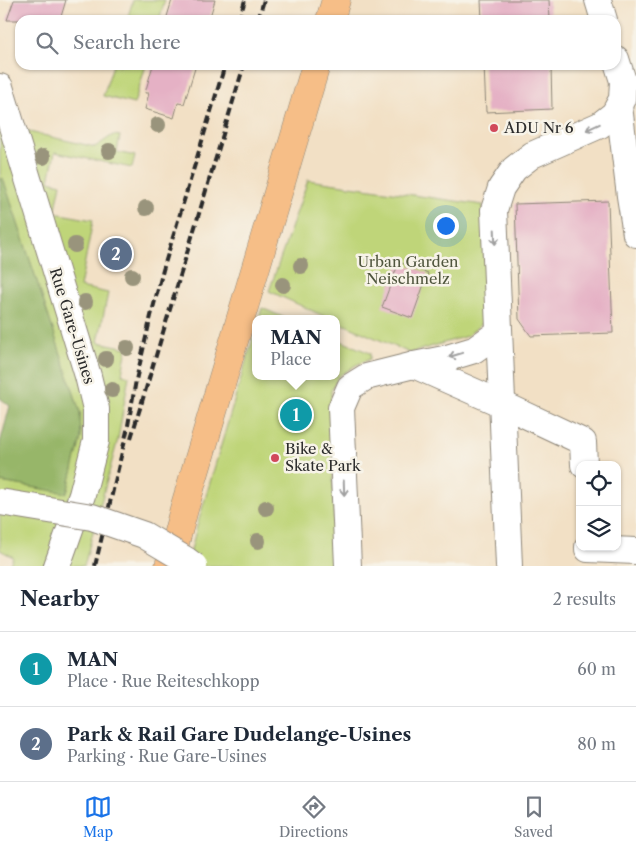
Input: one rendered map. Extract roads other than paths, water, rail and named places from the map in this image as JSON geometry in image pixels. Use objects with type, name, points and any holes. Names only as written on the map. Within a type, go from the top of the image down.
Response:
[{"type":"main road","points":[[332,15],[336,0]]},
{"type":"main road","points":[[169,566],[184,509],[315,70]]},
{"type":"street","points":[[598,0],[602,15]]},
{"type":"street","points":[[510,566],[494,210],[501,188],[514,169],[532,155],[600,125],[614,114],[622,99],[623,81],[620,70]]},
{"type":"street","name":"Rue Gare-Usines","points":[[0,87],[88,376],[96,409],[96,441],[82,495],[57,566]]},
{"type":"street","points":[[619,106],[636,234]]},
{"type":"street","points":[[348,566],[341,408],[350,387],[366,377],[474,350],[499,332]]},
{"type":"street","points":[[414,365],[583,442],[584,461]]},
{"type":"street","points":[[0,502],[92,517],[144,535],[194,566]]},
{"type":"street","points":[[621,550],[636,550]]},
{"type":"railway","points":[[240,15],[245,0]]},
{"type":"railway","points":[[260,15],[264,0]]},
{"type":"railway","points":[[95,566],[127,431],[136,380],[151,316],[223,70]]},
{"type":"railway","points":[[131,438],[242,70]]},
{"type":"place","name":"ADU Nr 6","points":[[494,128]]},
{"type":"place","name":"Park & Rail Gare Dudelange-Usines","points":[[116,254]]},
{"type":"place","name":"MAN","points":[[296,415]]},
{"type":"place","name":"Bike & Skate Park","points":[[275,458]]},
{"type":"park label","name":"Urban Garden Neischmelz","points":[[408,270]]}]
